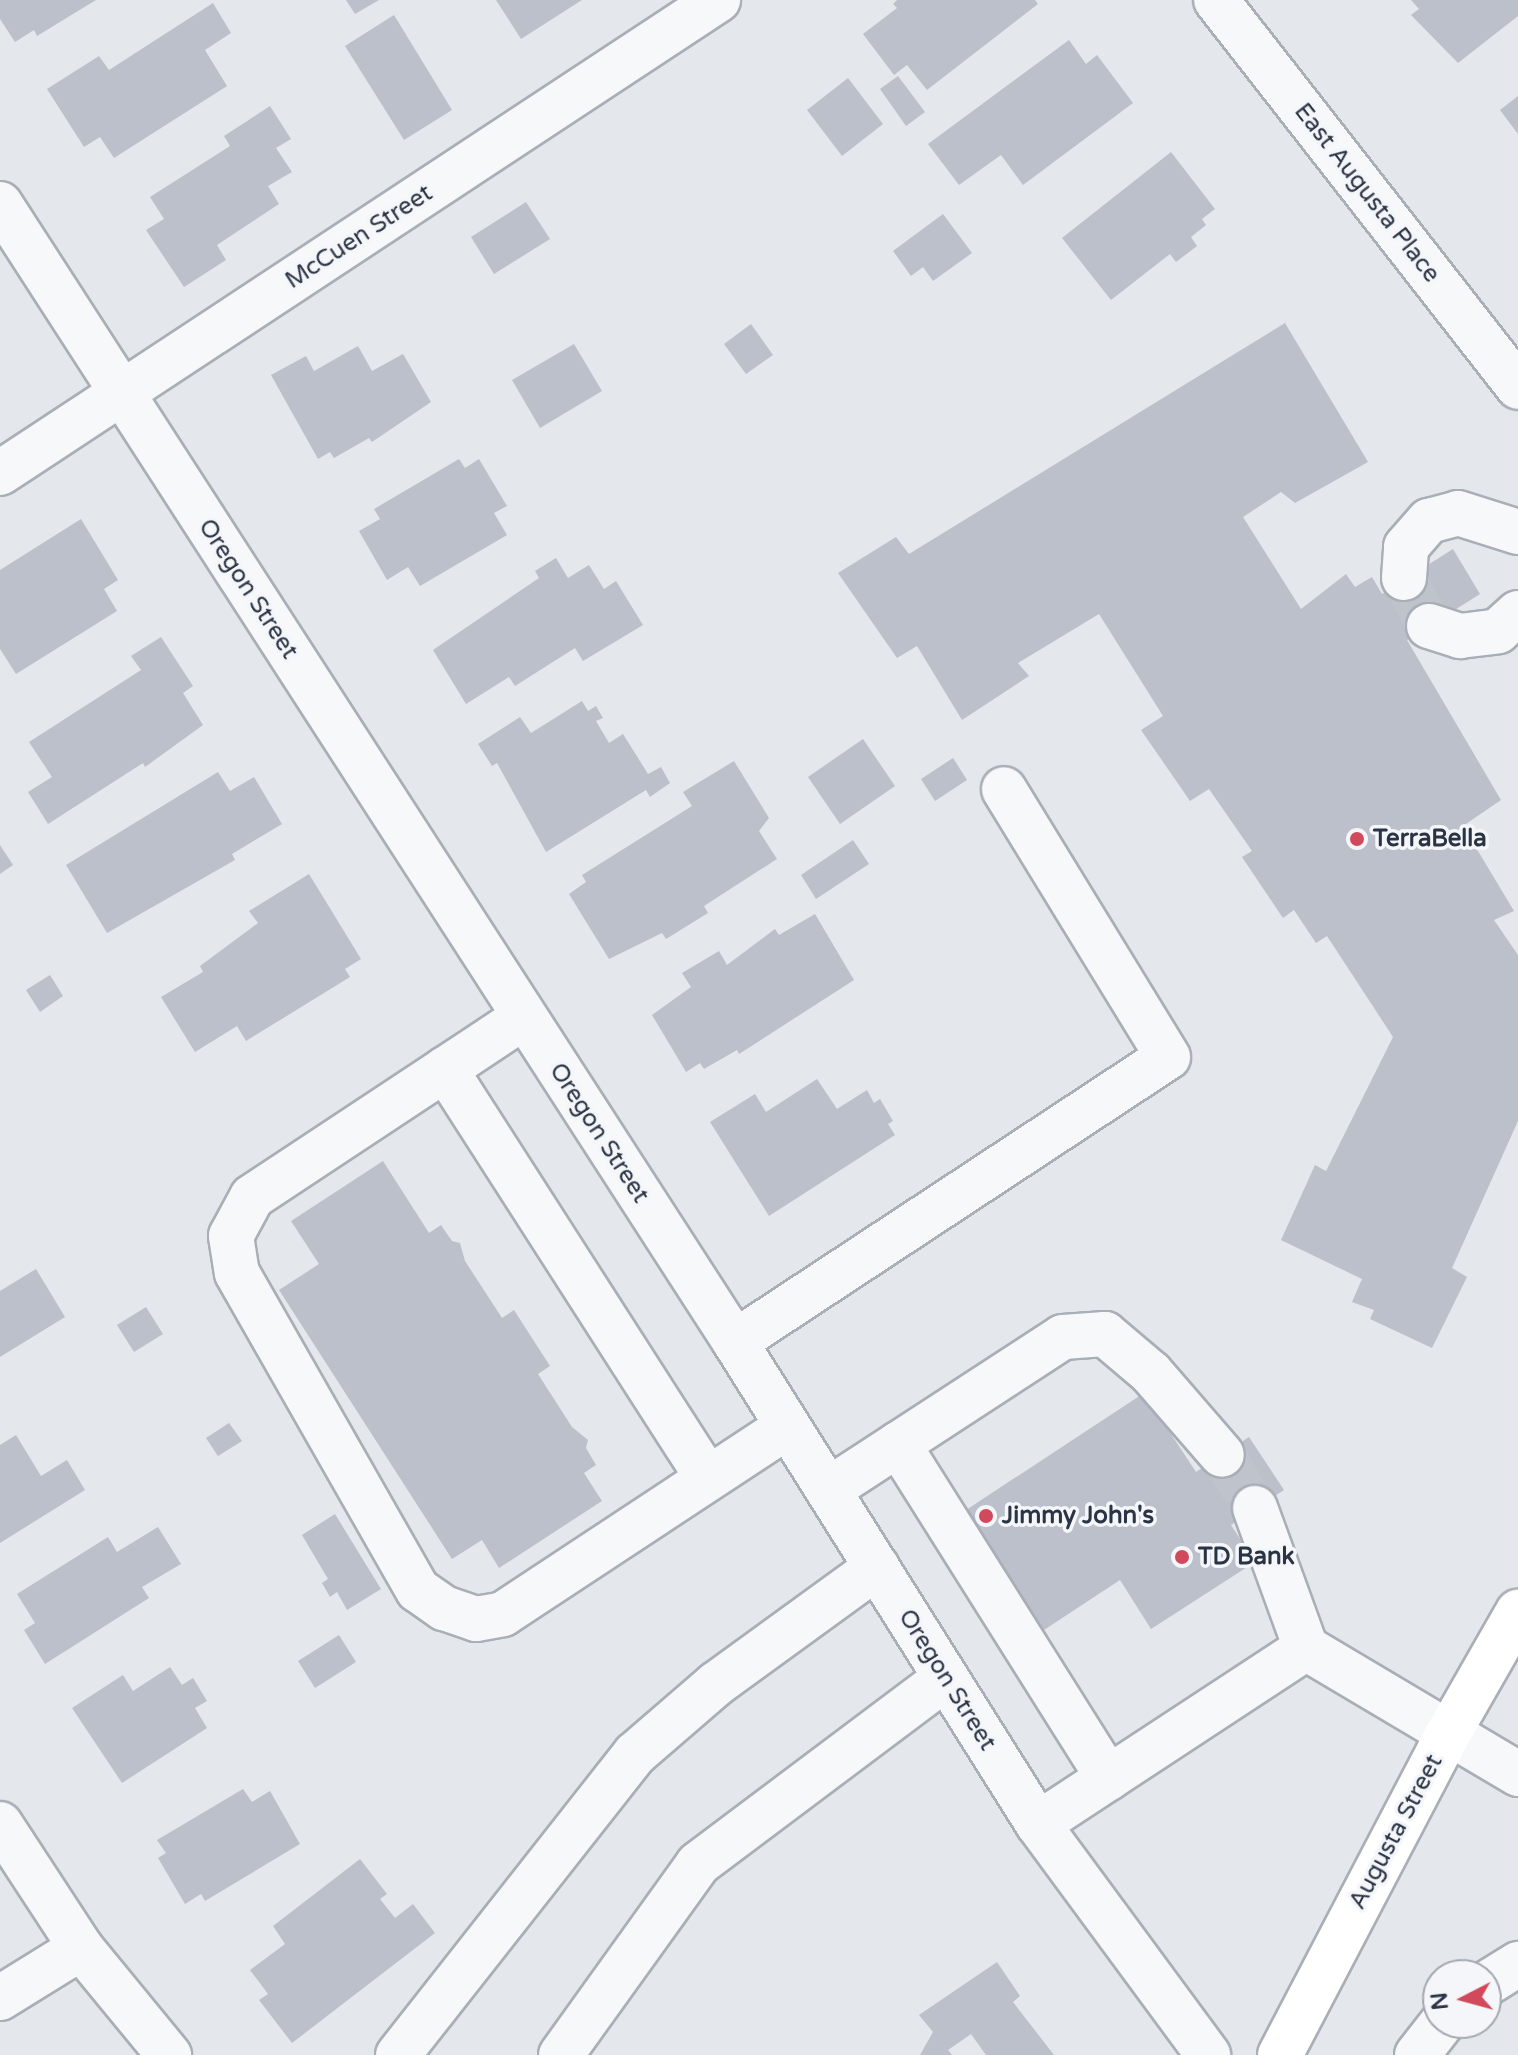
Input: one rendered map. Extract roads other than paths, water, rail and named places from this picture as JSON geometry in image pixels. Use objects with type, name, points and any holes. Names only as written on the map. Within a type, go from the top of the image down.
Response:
[{"type":"main road","name":"Augusta Street","points":[[1280,2055],[1448,1734],[1518,1612]]},
{"type":"street","name":"McCuen Street","points":[[0,473],[718,0]]},
{"type":"street","name":"East Augusta Place","points":[[1216,0],[1518,387]]},
{"type":"street","name":"Oregon Street","points":[[0,204],[735,1342],[1038,1824],[1208,2055]]},
{"type":"street","points":[[1404,578],[1406,547],[1429,521],[1458,513],[1518,532]]},
{"type":"street","points":[[1429,626],[1460,636],[1498,631],[1518,613]]},
{"type":"street","points":[[735,1342],[1168,1057],[1004,789]]},
{"type":"street","points":[[524,1017],[252,1197],[231,1236],[237,1273],[418,1590],[444,1608],[476,1619],[503,1614],[788,1426]]},
{"type":"street","points":[[445,1069],[708,1478]]},
{"type":"street","points":[[828,1490],[1063,1337],[1105,1334],[1151,1373],[1222,1455]]},
{"type":"street","points":[[898,1444],[1108,1778]]},
{"type":"street","points":[[1255,1508],[1306,1648],[1518,1774]]},
{"type":"street","points":[[398,2055],[635,1754],[716,1684],[877,1567]]},
{"type":"street","points":[[1038,1824],[1306,1648]]},
{"type":"street","points":[[561,2055],[698,1864],[946,1678]]},
{"type":"street","points":[[0,1824],[81,1948],[169,2055]]},
{"type":"street","points":[[0,1998],[81,1948]]},
{"type":"street","points":[[1417,2055],[1430,2039]]},
{"type":"tunnel","points":[[1404,578],[1429,626]]},
{"type":"tunnel","points":[[1222,1455],[1255,1508]]},
{"type":"place","name":"TerraBella","points":[[1357,839]]},
{"type":"place","name":"Jimmy John's","points":[[986,1516]]},
{"type":"place","name":"TD Bank","points":[[1182,1557]]}]
